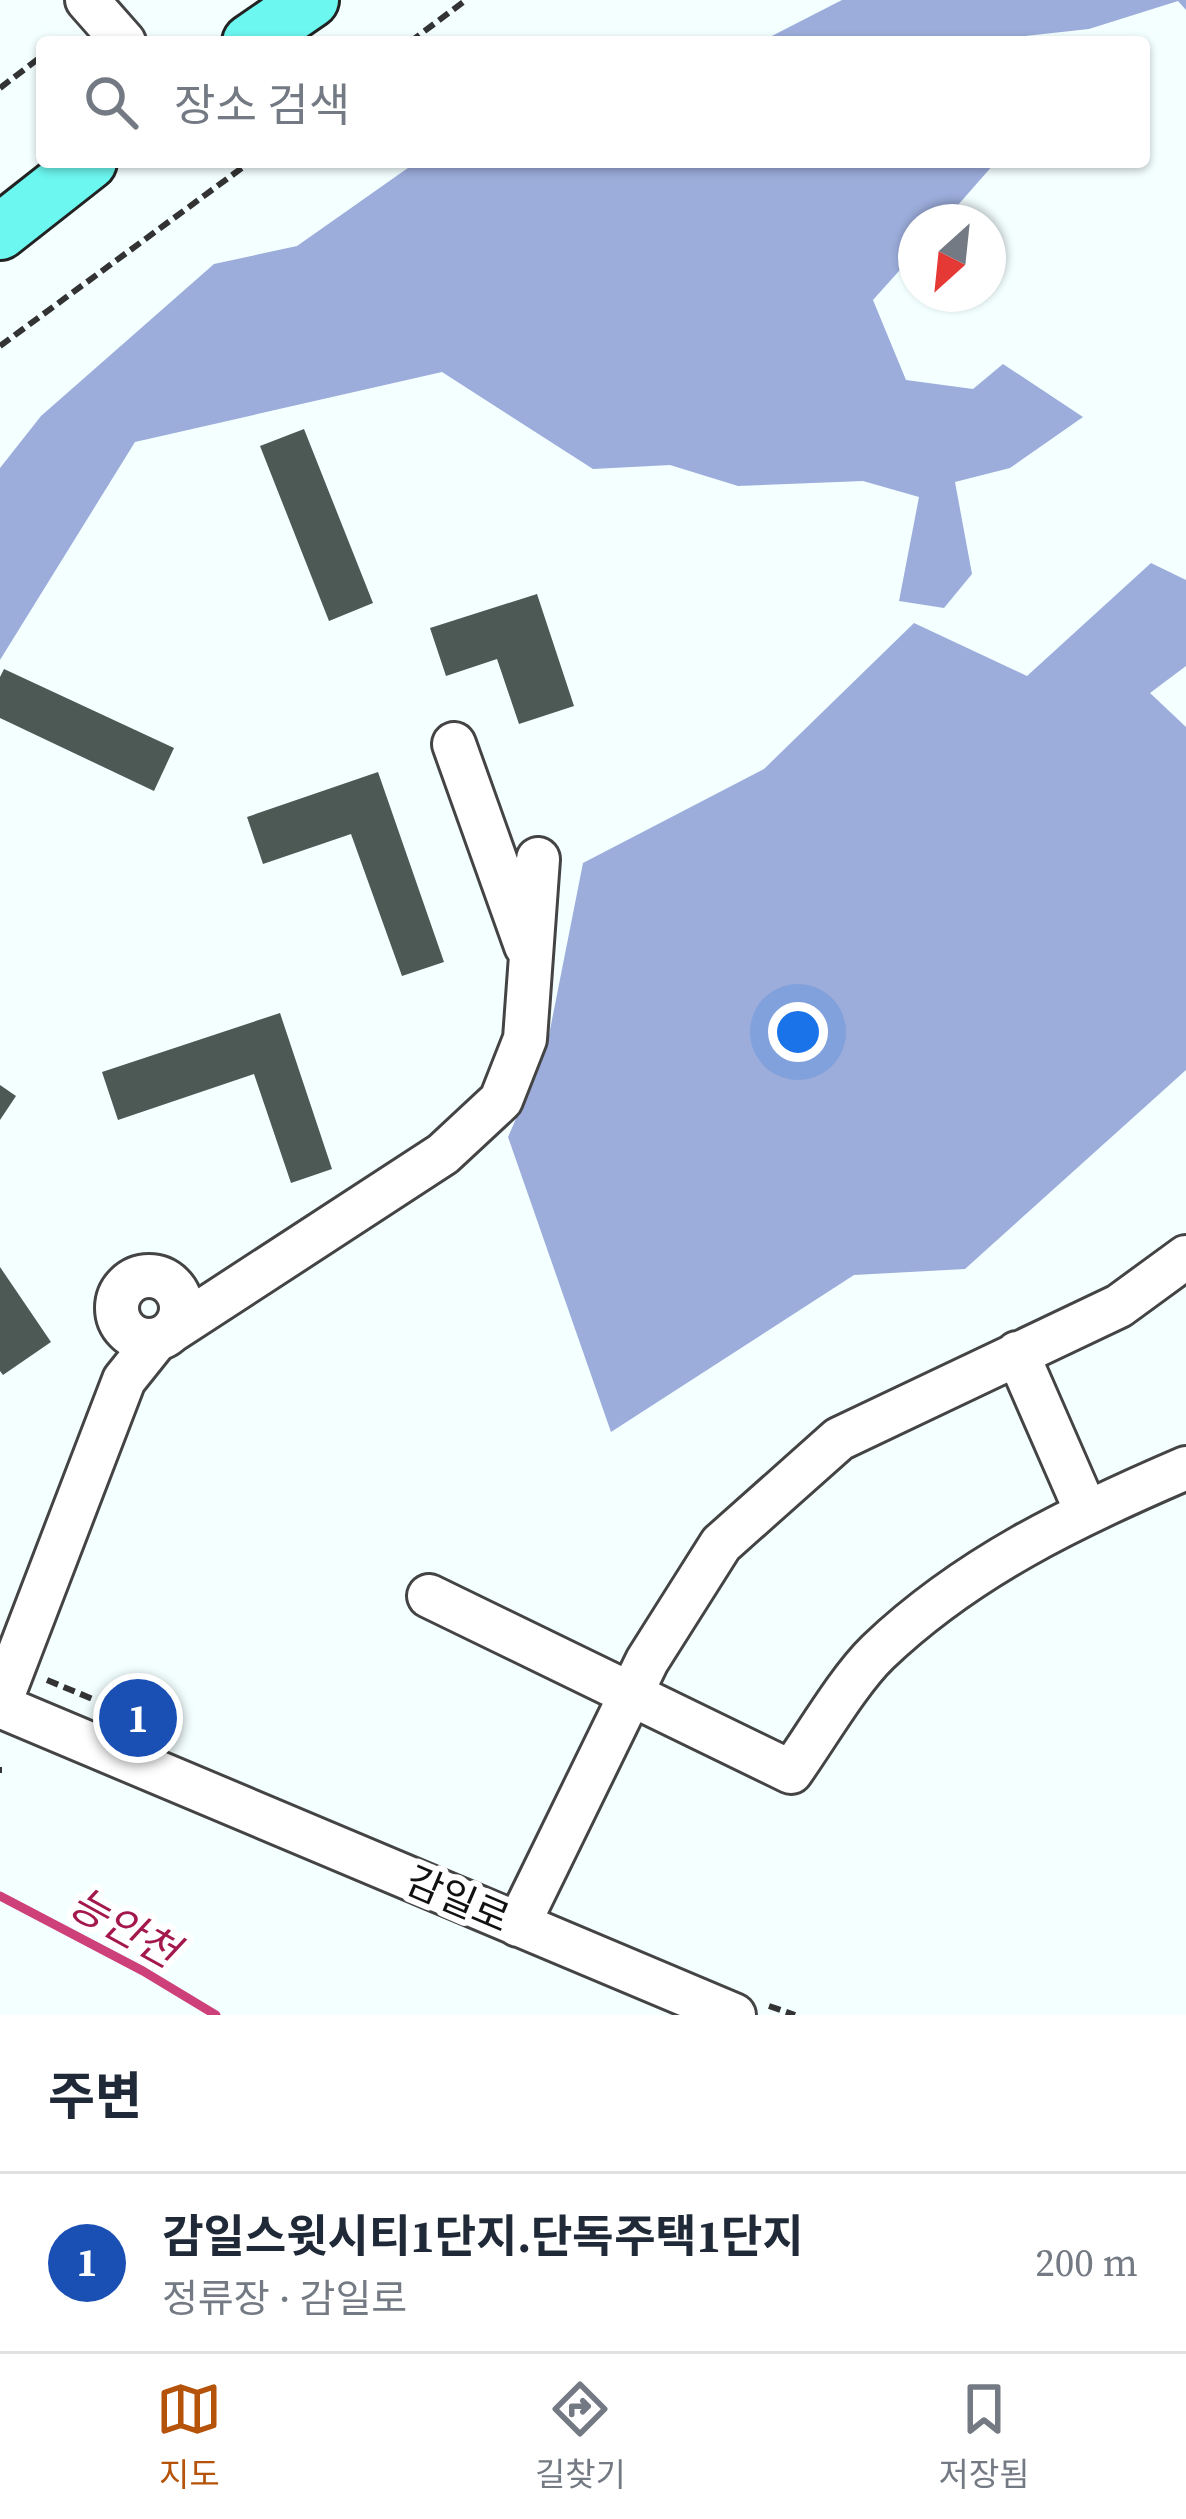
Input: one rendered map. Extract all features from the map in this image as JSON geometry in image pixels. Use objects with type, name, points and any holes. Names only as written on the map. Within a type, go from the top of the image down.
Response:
[{"type":"main road","points":[[259,36],[311,0]]},
{"type":"main road","points":[[0,232],[81,168]]},
{"type":"street","points":[[87,0],[119,36]]},
{"type":"street","points":[[454,744],[530,958]]},
{"type":"street","points":[[0,1705],[124,1380],[159,1308],[443,1154],[501,1100],[525,1039],[538,859]]},
{"type":"street","points":[[518,1925],[647,1661],[721,1544],[839,1438],[1120,1306],[1186,1257]]},
{"type":"street","points":[[1016,1353],[1086,1511]]},
{"type":"street","points":[[429,1596],[791,1772],[874,1655],[966,1579],[1086,1511],[1186,1468]]},
{"type":"street","name":"감일로","points":[[0,1705],[734,2015]]},
{"type":"path","points":[[418,36],[466,0]]},
{"type":"path","points":[[0,88],[36,61]]},
{"type":"path","points":[[0,346],[242,168]]},
{"type":"shaded area","points":[[842,0],[1186,0],[1186,10],[1178,1],[1089,29],[1026,36],[772,36]]},
{"type":"shaded area","points":[[408,168],[990,168],[959,204],[898,204],[898,272],[873,300],[906,380],[973,389],[1003,364],[1083,417],[1010,468],[955,482],[972,574],[944,608],[899,601],[919,497],[863,481],[738,486],[670,465],[593,469],[442,372],[135,442],[0,660],[0,468],[41,416],[214,264],[297,246]]},
{"type":"shaded area","points":[[1151,563],[1186,580],[1186,666],[1150,693],[1186,727],[1186,1070],[965,1269],[854,1275],[611,1432],[508,1137],[546,1050],[583,863],[764,769],[914,623],[1027,676]]},
{"type":"building","points":[[304,429],[373,603],[329,621],[260,446]]},
{"type":"building","points":[[537,594],[574,706],[519,724],[497,659],[446,676],[430,628]]},
{"type":"building","points":[[4,669],[174,748],[154,791],[0,718]]},
{"type":"building","points":[[378,772],[444,962],[402,976],[351,834],[263,864],[247,817]]},
{"type":"building","points":[[280,1013],[332,1169],[291,1183],[254,1074],[118,1120],[102,1072]]},
{"type":"building","points":[[0,1085],[16,1096],[0,1120]]},
{"type":"building","points":[[0,1267],[51,1342],[3,1375],[0,1371]]},
{"type":"waterway","name":"능안천","points":[[0,1896],[216,2015]]},
{"type":"place","name":"감일스윗시티1단지.단독주택1단지","points":[[138,1718]]}]
